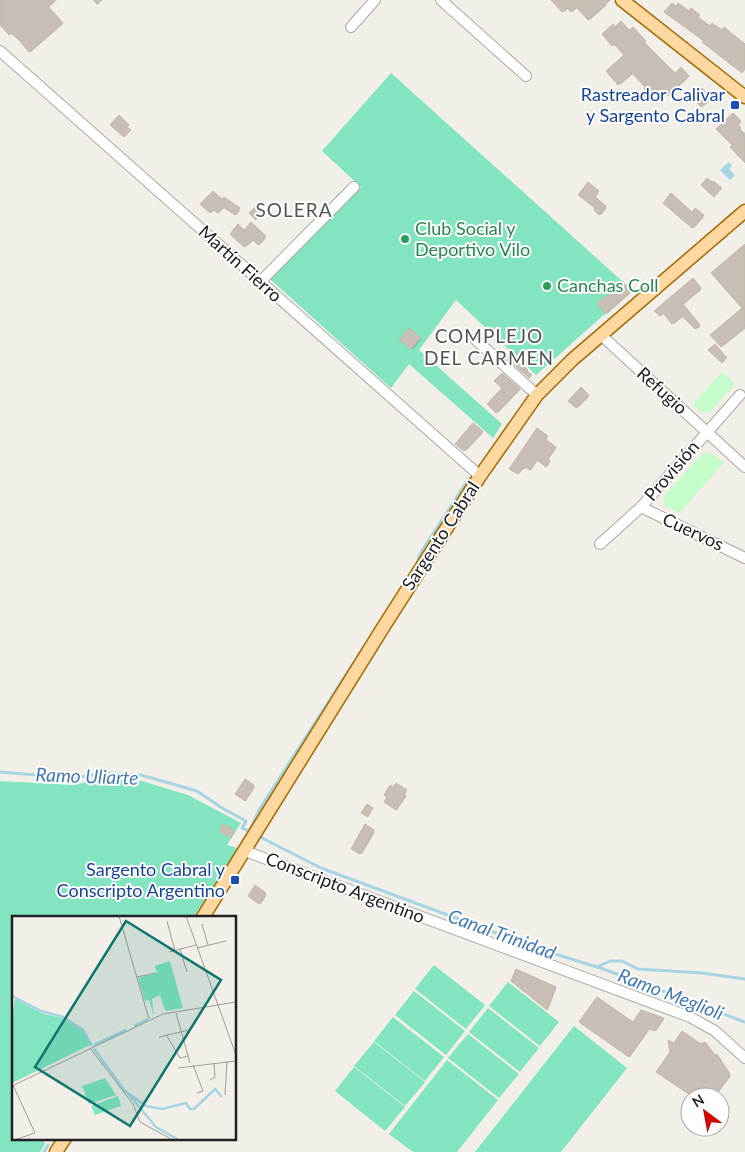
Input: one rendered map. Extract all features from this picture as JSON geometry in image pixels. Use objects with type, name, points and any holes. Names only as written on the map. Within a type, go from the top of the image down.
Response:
[{"type":"main road","points":[[622,0],[745,97]]},
{"type":"main road","name":"Sargento Cabral","points":[[205,916],[380,623],[537,395],[558,372],[745,211]]},
{"type":"main road","points":[[56,1152],[64,1140]]},
{"type":"street","points":[[351,27],[375,0]]},
{"type":"street","points":[[441,0],[526,76]]},
{"type":"street","name":"Martín Fierro","points":[[0,51],[480,476]]},
{"type":"street","points":[[260,282],[354,187]]},
{"type":"street","name":"Refugio","points":[[601,335],[745,467]]},
{"type":"street","points":[[476,340],[537,395]]},
{"type":"street","name":"Provisión","points":[[600,544],[641,507],[740,395]]},
{"type":"street","name":"Cuervos","points":[[641,507],[745,558]]},
{"type":"street","name":"Conscripto Argentino","points":[[245,851],[690,1017],[715,1032],[745,1058]]},
{"type":"green space","name":"Club Social y Deportivo Vilo","points":[[391,73],[632,290],[536,375],[456,300],[419,350],[502,424],[493,438],[409,364],[391,388],[270,279],[361,187],[322,151]]},
{"type":"green space","points":[[722,372],[735,384],[710,412],[701,412],[692,405]]},
{"type":"green space","points":[[703,453],[712,453],[724,463],[679,513],[665,506],[663,497]]},
{"type":"green space","points":[[100,779],[142,781],[188,795],[241,823],[227,845],[238,848],[194,916],[12,916],[12,1140],[43,1140],[45,1144],[40,1152],[0,1152],[0,781],[73,785]]},
{"type":"green space","points":[[434,965],[485,1005],[466,1029],[415,989]]},
{"type":"green space","points":[[508,982],[559,1022],[540,1046],[489,1006]]},
{"type":"green space","points":[[414,991],[465,1031],[446,1055],[395,1015]]},
{"type":"green space","points":[[488,1008],[539,1048],[520,1072],[469,1032]]},
{"type":"green space","points":[[393,1017],[444,1057],[425,1081],[374,1041]]},
{"type":"green space","points":[[574,1026],[627,1068],[561,1152],[475,1152]]},
{"type":"green space","points":[[468,1034],[519,1074],[499,1098],[448,1058]]},
{"type":"green space","points":[[374,1042],[425,1082],[405,1106],[354,1066]]},
{"type":"green space","points":[[447,1060],[498,1100],[457,1152],[413,1152],[389,1134]]},
{"type":"green space","points":[[354,1067],[405,1107],[385,1131],[335,1091]]},
{"type":"water","points":[[729,162],[732,166],[729,169],[735,175],[730,180],[720,170]]},
{"type":"building","points":[[0,0],[55,0],[48,6],[63,23],[29,52],[19,40],[11,33],[9,35],[0,25]]},
{"type":"building","points":[[551,0],[610,0],[588,20],[576,7],[571,12],[567,8],[562,12]]},
{"type":"building","points":[[672,3],[676,6],[678,3],[689,11],[691,8],[700,15],[698,17],[710,26],[712,23],[722,30],[724,27],[745,44],[745,69],[742,73],[702,42],[704,41],[664,12]]},
{"type":"building","points":[[621,21],[629,30],[633,27],[646,41],[644,42],[675,73],[681,67],[689,76],[667,96],[660,88],[644,102],[639,96],[645,90],[645,87],[632,73],[618,85],[606,71],[624,55],[614,44],[612,46],[602,34],[613,24],[615,27]]},
{"type":"building","points":[[702,88],[711,98],[701,107],[692,98]]},
{"type":"building","points":[[733,113],[741,121],[737,124],[741,128],[738,130],[745,137],[745,163],[730,147],[732,145],[716,129]]},
{"type":"building","points":[[119,115],[129,125],[127,127],[131,130],[124,137],[110,125]]},
{"type":"building","points":[[707,178],[722,188],[714,197],[701,185]]},
{"type":"building","points":[[588,182],[599,191],[594,196],[606,206],[599,215],[594,210],[595,208],[578,195]]},
{"type":"building","points":[[213,191],[222,199],[224,197],[240,208],[235,215],[223,207],[217,213],[213,209],[210,213],[200,204]]},
{"type":"building","points":[[671,193],[692,212],[695,208],[704,215],[692,228],[663,203]]},
{"type":"building","points":[[255,207],[262,214],[256,220],[249,213]]},
{"type":"building","points":[[251,222],[266,236],[258,245],[253,240],[244,247],[230,234],[238,224],[244,230]]},
{"type":"building","points":[[745,244],[745,326],[721,347],[710,335],[742,308],[711,273]]},
{"type":"building","points":[[693,278],[701,288],[683,304],[700,325],[695,329],[682,316],[672,324],[663,313],[660,316],[654,311]]},
{"type":"building","points":[[624,283],[632,290],[605,314],[597,303]]},
{"type":"building","points":[[409,328],[421,338],[411,349],[399,340]]},
{"type":"building","points":[[715,344],[727,358],[722,363],[708,350]]},
{"type":"building","points":[[501,349],[512,359],[514,357],[532,375],[529,378],[499,351]]},
{"type":"building","points":[[502,373],[520,389],[496,413],[487,404],[502,388],[494,381]]},
{"type":"building","points":[[581,387],[589,395],[576,408],[568,401]]},
{"type":"building","points":[[473,423],[483,431],[464,451],[455,444]]},
{"type":"building","points":[[537,428],[548,436],[545,439],[556,447],[548,459],[550,460],[546,467],[537,460],[530,470],[526,467],[522,468],[518,474],[509,469]]},
{"type":"building","points":[[245,779],[254,785],[245,801],[235,794]]},
{"type":"building","points":[[396,783],[407,790],[404,794],[406,796],[396,810],[384,802],[387,797],[384,795],[390,785],[393,787]]},
{"type":"building","points":[[367,804],[373,808],[368,817],[361,813]]},
{"type":"building","points":[[223,824],[235,831],[231,838],[219,831]]},
{"type":"building","points":[[365,824],[374,830],[360,854],[351,849]]},
{"type":"building","points":[[255,885],[266,893],[259,904],[248,896]]},
{"type":"building","points":[[516,969],[556,987],[547,1010],[511,981]]},
{"type":"building","points":[[597,997],[633,1022],[641,1010],[664,1018],[655,1031],[649,1029],[629,1057],[579,1022]]},
{"type":"building","points":[[682,1031],[701,1044],[705,1042],[715,1055],[717,1054],[730,1074],[721,1087],[680,1088],[656,1072],[670,1052],[668,1040],[674,1043]]},
{"type":"waterway","points":[[417,564],[420,554],[469,478]]},
{"type":"waterway","points":[[250,830],[259,810],[367,642]]},
{"type":"waterway","name":"Ramo Uliarte","points":[[0,772],[73,778],[107,773],[141,775],[197,791],[246,821],[242,828],[252,833]]},
{"type":"waterway","name":"Canal Trinidad","points":[[258,836],[321,868],[539,949],[597,967],[610,961],[622,961],[638,969],[702,973],[745,979]]},
{"type":"waterway","points":[[196,916],[229,863]]},
{"type":"waterway","name":"Ramo Meglioli","points":[[598,967],[745,1022]]},
{"type":"waterway","points":[[44,1152],[48,1145]]},
{"type":"place","name":"Rastreador Calivar y Sargento Cabral","points":[[735,105]]},
{"type":"place","name":"Club Social y Deportivo Vilo","points":[[405,239]]},
{"type":"place","name":"Canchas Coll","points":[[547,286]]},
{"type":"place","name":"Sargento Cabral y Conscripto Argentino","points":[[235,880]]},
{"type":"district","name":"SOLERA","points":[[294,210]]},
{"type":"district","name":"COMPLEJO DEL CARMEN","points":[[489,347]]}]
